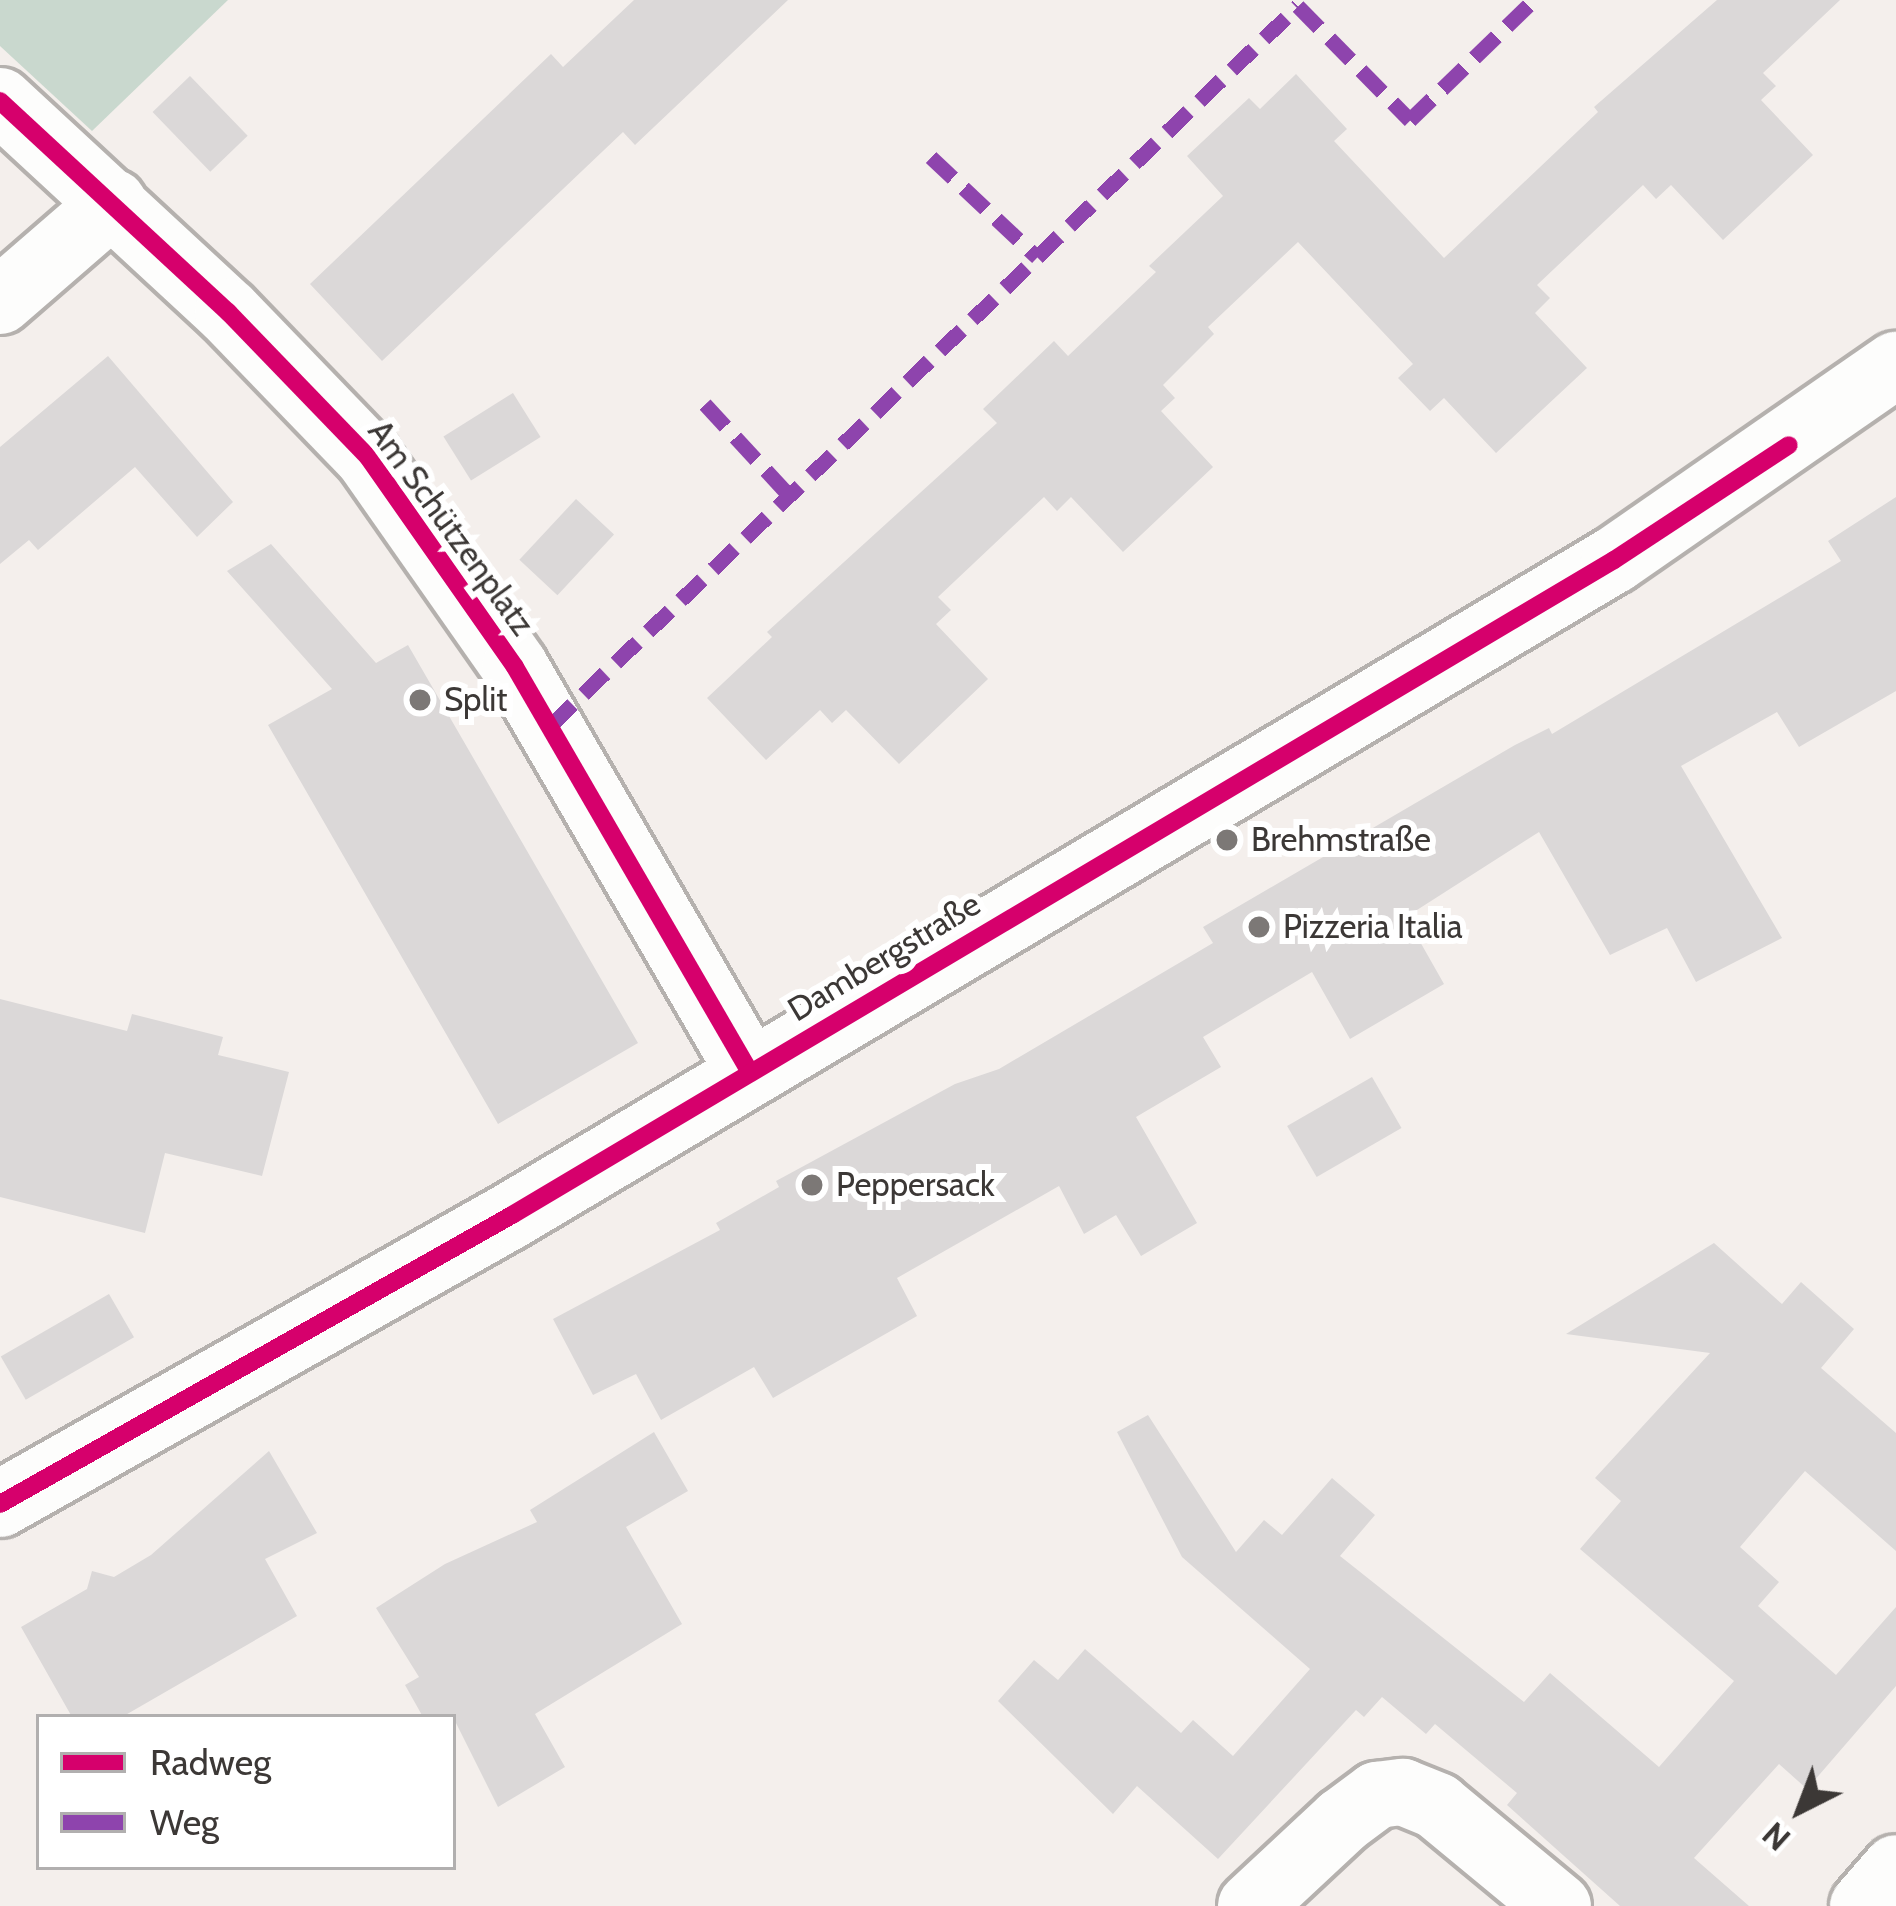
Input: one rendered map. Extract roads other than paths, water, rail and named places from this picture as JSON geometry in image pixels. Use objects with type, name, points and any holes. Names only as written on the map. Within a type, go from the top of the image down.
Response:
[{"type":"street","name":"Am Schützenplatz","points":[[0,101],[112,203],[368,457],[527,686],[749,1071]]},
{"type":"street","points":[[0,302],[112,203]]},
{"type":"street","name":"Dambergstraße","points":[[0,1504],[512,1215],[1614,560],[1896,365]]},
{"type":"street","points":[[1251,1906],[1342,1821],[1377,1795],[1403,1792],[1437,1806],[1558,1906]]},
{"type":"street","points":[[1863,1906],[1896,1868]]},
{"type":"place","name":"Split","points":[[420,700]]},
{"type":"place","name":"Brehmstraße","points":[[1227,840]]},
{"type":"place","name":"Pizzeria Italia","points":[[1259,927]]},
{"type":"place","name":"Peppersack","points":[[812,1185]]}]
